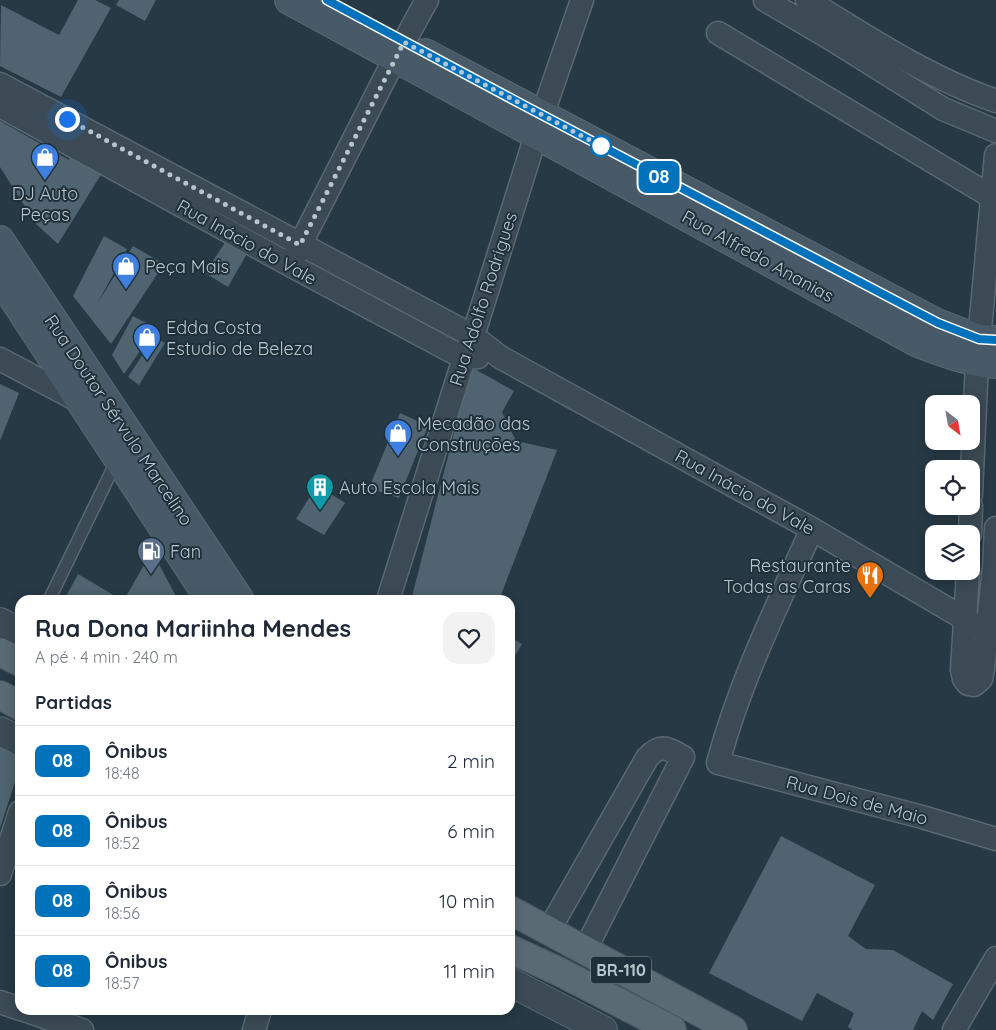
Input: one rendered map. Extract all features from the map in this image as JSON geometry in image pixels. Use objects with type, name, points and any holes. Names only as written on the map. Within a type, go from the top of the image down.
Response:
[{"type":"main road","name":"Rua Alfredo Ananias","points":[[289,0],[400,50],[539,126],[938,323],[987,351]]},
{"type":"main road","name":"Rua Alfredo Ananias","points":[[327,0],[400,50]]},
{"type":"main road","name":"Rua Doutor Sérvulo Marcelino","points":[[0,240],[224,595]]},
{"type":"main road","name":"Rua Doutor Sérvulo Marcelino","points":[[0,278],[118,459],[223,595]]},
{"type":"main road","points":[[0,652],[15,660]]},
{"type":"main road","points":[[0,695],[15,703]]},
{"type":"main road","name":"BR-110","points":[[515,913],[733,1030]]},
{"type":"main road","name":"BR-110","points":[[515,951],[560,972],[672,1030]]},
{"type":"street","points":[[290,265],[427,0]]},
{"type":"street","name":"Rua Adolfo Rodrigues","points":[[390,595],[539,126],[582,0]]},
{"type":"street","points":[[765,0],[943,109],[996,131]]},
{"type":"street","points":[[807,0],[934,74],[971,92],[996,101]]},
{"type":"street","points":[[718,33],[992,197]]},
{"type":"street","name":"Rua Inácio do Vale","points":[[0,84],[473,336],[500,356],[812,529],[966,609],[987,632]]},
{"type":"street","name":"Rua Inácio do Vale","points":[[0,106],[464,358]]},
{"type":"street","points":[[975,460],[987,351],[992,197],[996,155]]},
{"type":"street","points":[[464,358],[500,356]]},
{"type":"street","points":[[0,359],[81,402]]},
{"type":"street","points":[[968,580],[962,670],[964,679],[968,684],[974,685],[981,680],[984,669],[987,632],[993,601],[996,528]]},
{"type":"street","points":[[718,763],[748,670],[812,529]]},
{"type":"street","points":[[980,567],[995,568]]},
{"type":"street","points":[[966,609],[993,601]]},
{"type":"street","points":[[0,622],[15,630]]},
{"type":"street","points":[[0,731],[15,738]]},
{"type":"street","name":"Rua Dois de Maio","points":[[549,930],[648,758],[655,750],[663,748],[683,756],[718,763],[922,817],[996,839]]},
{"type":"street","points":[[585,950],[683,756]]},
{"type":"street","points":[[0,874],[15,828]]},
{"type":"street","points":[[954,1030],[989,985],[996,958]]},
{"type":"street","points":[[515,985],[603,1030]]},
{"type":"street","points":[[0,1002],[15,1007]]},
{"type":"street","points":[[38,1015],[82,1030]]},
{"type":"street","points":[[254,1030],[258,1015]]},
{"type":"lane","points":[[51,595],[118,459]]},
{"type":"building","points":[[78,0],[95,0],[111,8],[61,97],[0,66],[1,5],[59,35]]},
{"type":"building","points":[[119,0],[156,0],[145,21],[116,5]]},
{"type":"building","points":[[0,121],[69,160],[71,156],[102,173],[58,244],[36,224],[0,167]]},
{"type":"building","name":"Peça Mais","points":[[104,236],[127,249],[97,304],[133,246],[164,264],[111,344],[73,296]]},
{"type":"building","points":[[228,238],[249,250],[228,287],[205,273]]},
{"type":"building","points":[[133,316],[156,328],[124,374],[112,355]]},
{"type":"building","points":[[154,337],[165,343],[139,385],[128,377]]},
{"type":"building","points":[[471,367],[514,391],[502,412],[516,441],[557,450],[501,595],[412,595]]},
{"type":"building","points":[[0,384],[19,393],[0,441]]},
{"type":"building","name":"Mecadão das Construções","points":[[400,413],[428,426],[399,498],[369,488]]},
{"type":"building","name":"Auto Escola Mais","points":[[317,485],[345,503],[324,535],[296,519]]},
{"type":"building","name":"Fan","points":[[152,551],[175,595],[127,595]]},
{"type":"building","points":[[78,574],[114,595],[67,595]]},
{"type":"building","points":[[515,640],[522,644],[515,656]]},
{"type":"building","points":[[0,746],[15,752],[15,782],[0,828]]},
{"type":"building","points":[[781,836],[875,885],[848,936],[866,949],[893,950],[953,984],[933,1020],[922,1011],[913,1030],[853,1030],[848,1027],[854,1013],[817,993],[802,1021],[709,973]]},
{"type":"bus line","name":"08","points":[[327,0],[938,323],[979,339],[996,340]]},
{"type":"place","name":"DJ Auto Peças","points":[[45,181]]},
{"type":"place","name":"Peça Mais","points":[[126,290]]},
{"type":"place","name":"Edda Costa Estudio de Beleza","points":[[147,361]]},
{"type":"place","name":"Mecadão das Construções","points":[[398,457]]},
{"type":"place","name":"Auto Escola Mais","points":[[320,511]]},
{"type":"place","name":"Fan","points":[[151,575]]},
{"type":"place","name":"Restaurante Todas as Caras","points":[[870,599]]},
{"type":"route","points":[[67,119],[300,245],[404,42],[601,146]]}]
